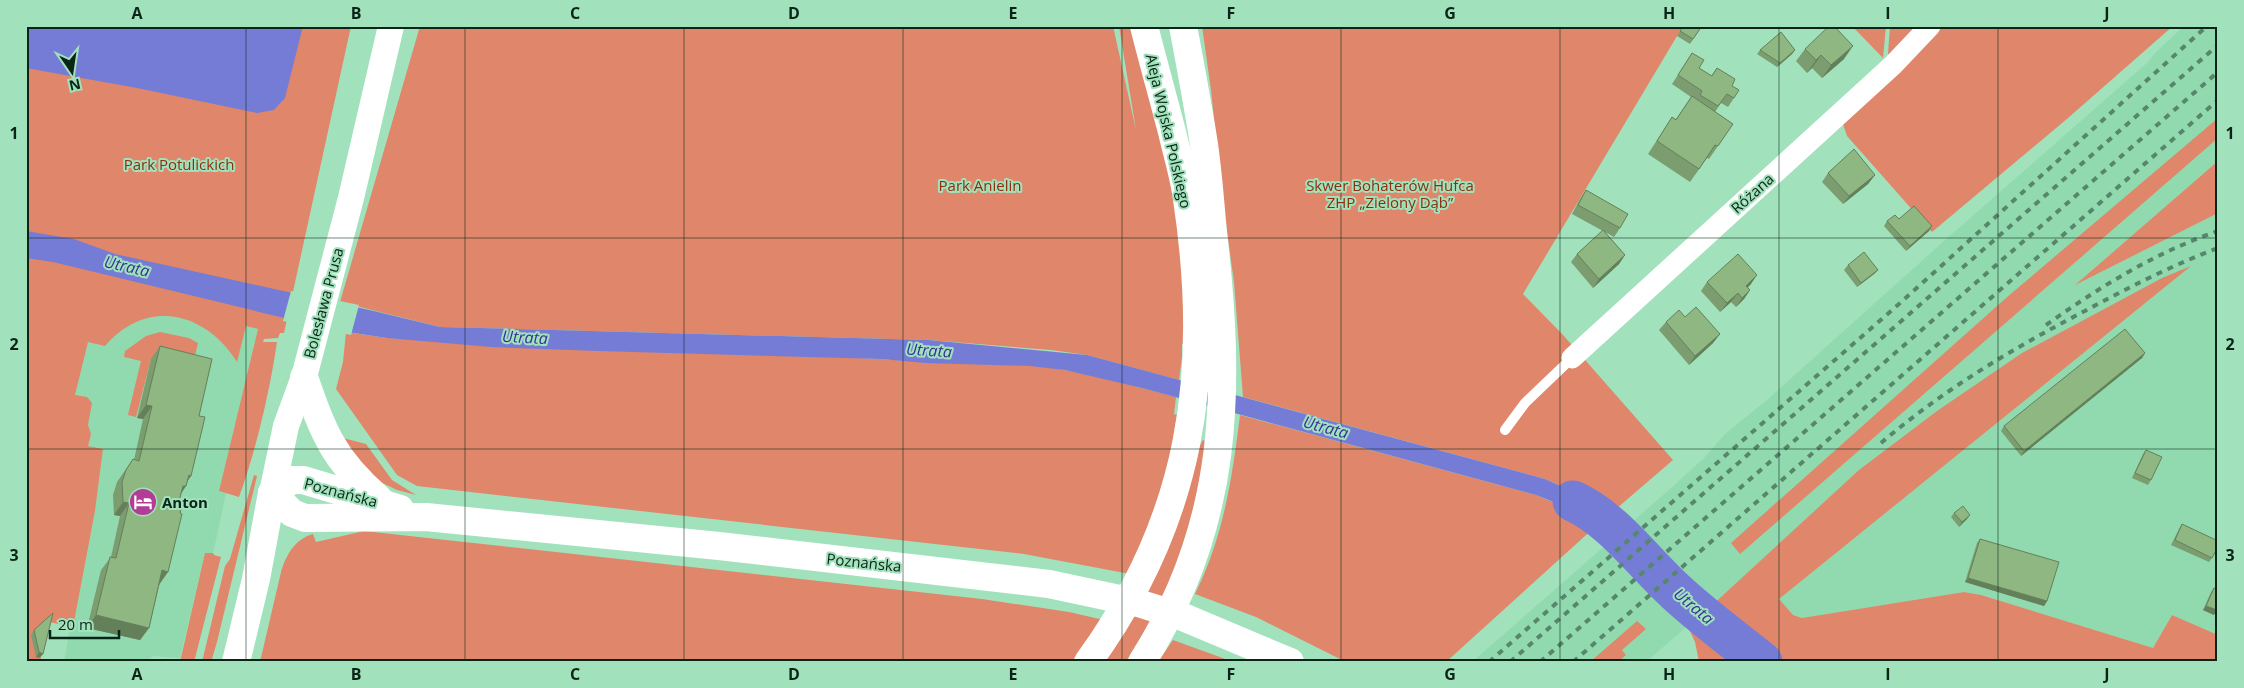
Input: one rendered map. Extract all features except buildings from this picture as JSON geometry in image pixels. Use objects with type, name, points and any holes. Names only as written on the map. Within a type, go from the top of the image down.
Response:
[{"type":"main road","name":"Aleja Wojska Polskiego","points":[[1088,662],[1114,626],[1147,564],[1178,482],[1191,416],[1197,362],[1196,274],[1187,197],[1144,26]]},
{"type":"main road","name":"Aleja Wojska Polskiego","points":[[1142,662],[1165,623],[1195,554],[1212,492],[1220,426],[1224,367],[1220,291],[1203,139],[1184,26]]},
{"type":"main road","points":[[304,377],[324,432],[335,453],[348,471],[385,504]]},
{"type":"main road","name":"Poznańska","points":[[426,517],[303,480],[292,480],[272,493],[292,513],[305,518],[426,517],[729,547],[1049,584],[1138,603],[1203,624],[1290,662]]},
{"type":"main road","name":"Bolesława Prusa","points":[[236,662],[256,579],[272,493]]},
{"type":"street","name":"Bolesława Prusa","points":[[272,493],[286,426],[304,377],[391,26]]},
{"type":"street","name":"Różana","points":[[1572,358],[1893,65],[1930,26]]},
{"type":"lane","points":[[1505,430],[1525,403],[1572,358]]},
{"type":"shaded area","points":[[2184,26],[2218,26],[2218,161],[2077,283],[2218,213],[2218,635],[2172,615],[2153,648],[1981,595],[1964,592],[1802,618],[1793,615],[1752,570],[1646,662],[1472,662],[1670,489],[1704,458],[1725,434],[1768,399],[1945,240],[2148,62]]},
{"type":"shaded area","points":[[86,285],[258,329],[219,491],[226,493],[213,553],[205,553],[180,658],[152,656],[148,662],[64,662],[70,626],[73,626],[95,511],[103,449],[87,446],[74,396]]},
{"type":"green space","name":"Park Potulickich","points":[[26,26],[351,26],[284,333],[280,333],[278,338],[264,339],[263,342],[277,342],[262,420],[239,497],[219,491],[258,329],[246,326],[237,362],[224,345],[209,332],[193,322],[175,317],[157,316],[139,321],[121,331],[105,346],[88,342],[75,395],[87,397],[92,403],[88,425],[91,434],[88,446],[103,449],[95,511],[73,627],[49,622],[40,662],[26,662]]},
{"type":"green space","name":"Park Anielin","points":[[420,26],[1113,26],[1136,130],[1119,26],[1133,26],[1172,183],[1181,241],[1186,344],[1182,344],[1179,380],[1087,355],[1051,350],[928,340],[440,327],[340,302]]},
{"type":"green space","name":"Skwer Bohaterów Hufca ZHP „Zielony Dąb”","points":[[1202,26],[1683,26],[1523,294],[1564,336],[1673,460],[1609,515],[1577,493],[1545,479],[1243,397],[1234,282]]},
{"type":"green space","points":[[1852,26],[1886,26],[1883,58]]},
{"type":"green space","points":[[1890,26],[1922,26],[1892,57],[1888,54]]},
{"type":"green space","points":[[1939,26],[2173,26],[2068,118],[1932,232],[1847,136],[1842,121]]},
{"type":"green space","points":[[2218,118],[2218,138],[1740,554],[1731,543],[2006,298]]},
{"type":"green space","points":[[2218,161],[2218,213],[2075,285]]},
{"type":"green space","points":[[2191,266],[1779,599],[1793,615],[1802,618],[1964,592],[1981,595],[2153,648],[2172,615],[2218,635],[2218,662],[1775,662],[1709,608],[1859,470],[1937,411],[2022,353],[2162,278]]},
{"type":"green space","points":[[160,332],[189,338],[198,343],[193,364],[173,364],[151,359],[136,417],[128,415],[141,361],[124,357],[125,351],[146,336]]},
{"type":"green space","points":[[346,332],[387,338],[1046,367],[1095,376],[1176,397],[1174,414],[1177,415],[1169,462],[1158,502],[1130,574],[1024,554],[417,486],[397,475],[336,389],[343,362]]},
{"type":"green space","points":[[1240,415],[1536,495],[1569,509],[1596,526],[1446,662],[1346,662],[1256,617],[1195,594],[1205,572],[1220,528],[1234,462]]},
{"type":"green space","points":[[343,438],[366,444],[392,480],[416,495],[397,490],[370,477]]},
{"type":"green space","points":[[1203,440],[1208,442],[1192,525],[1180,561],[1146,630],[1126,662],[1105,662],[1137,610],[1163,558],[1184,504]]},
{"type":"green space","points":[[254,475],[257,476],[217,642],[211,662],[202,662],[225,566],[230,559]]},
{"type":"green space","points":[[364,531],[982,599],[1069,612],[1104,620],[1074,662],[260,662],[281,572],[292,548],[307,536],[313,534],[316,542]]},
{"type":"green space","points":[[205,553],[213,553],[221,557],[194,662],[180,662]]},
{"type":"green space","points":[[1696,620],[1747,662],[1699,662],[1695,642],[1688,627]]},
{"type":"green space","points":[[1637,621],[1646,629],[1622,650],[1626,655],[1618,662],[1590,662]]},
{"type":"green space","points":[[1173,640],[1228,660],[1231,662],[1158,662]]},
{"type":"water","points":[[26,26],[303,26],[285,98],[274,110],[257,113],[137,88],[26,68]]},
{"type":"water","points":[[26,231],[74,239],[115,254],[440,327],[928,340],[1087,355],[1545,479],[1597,506],[1623,530],[1611,540],[1576,514],[1536,495],[1142,388],[1065,370],[1030,366],[925,363],[881,359],[491,347],[387,338],[334,330],[53,262],[26,258]]},
{"type":"pier","points":[[291,291],[359,305],[351,335],[283,321]]},
{"type":"waterway","name":"Utrata","points":[[1573,501],[1588,509],[1615,530],[1686,601],[1762,662]]},
{"type":"railway","points":[[1489,662],[1899,304],[2207,26]]},
{"type":"railway","points":[[1510,662],[2218,45]]},
{"type":"railway","points":[[1540,662],[2218,72]]},
{"type":"railway","points":[[1573,662],[2218,100]]},
{"type":"railway","points":[[2046,325],[2128,272],[2150,260],[2218,231]]},
{"type":"railway","points":[[1881,443],[1952,389],[2028,342],[2148,278],[2218,248]]},
{"type":"place","name":"Anton","points":[[143,502]]}]
